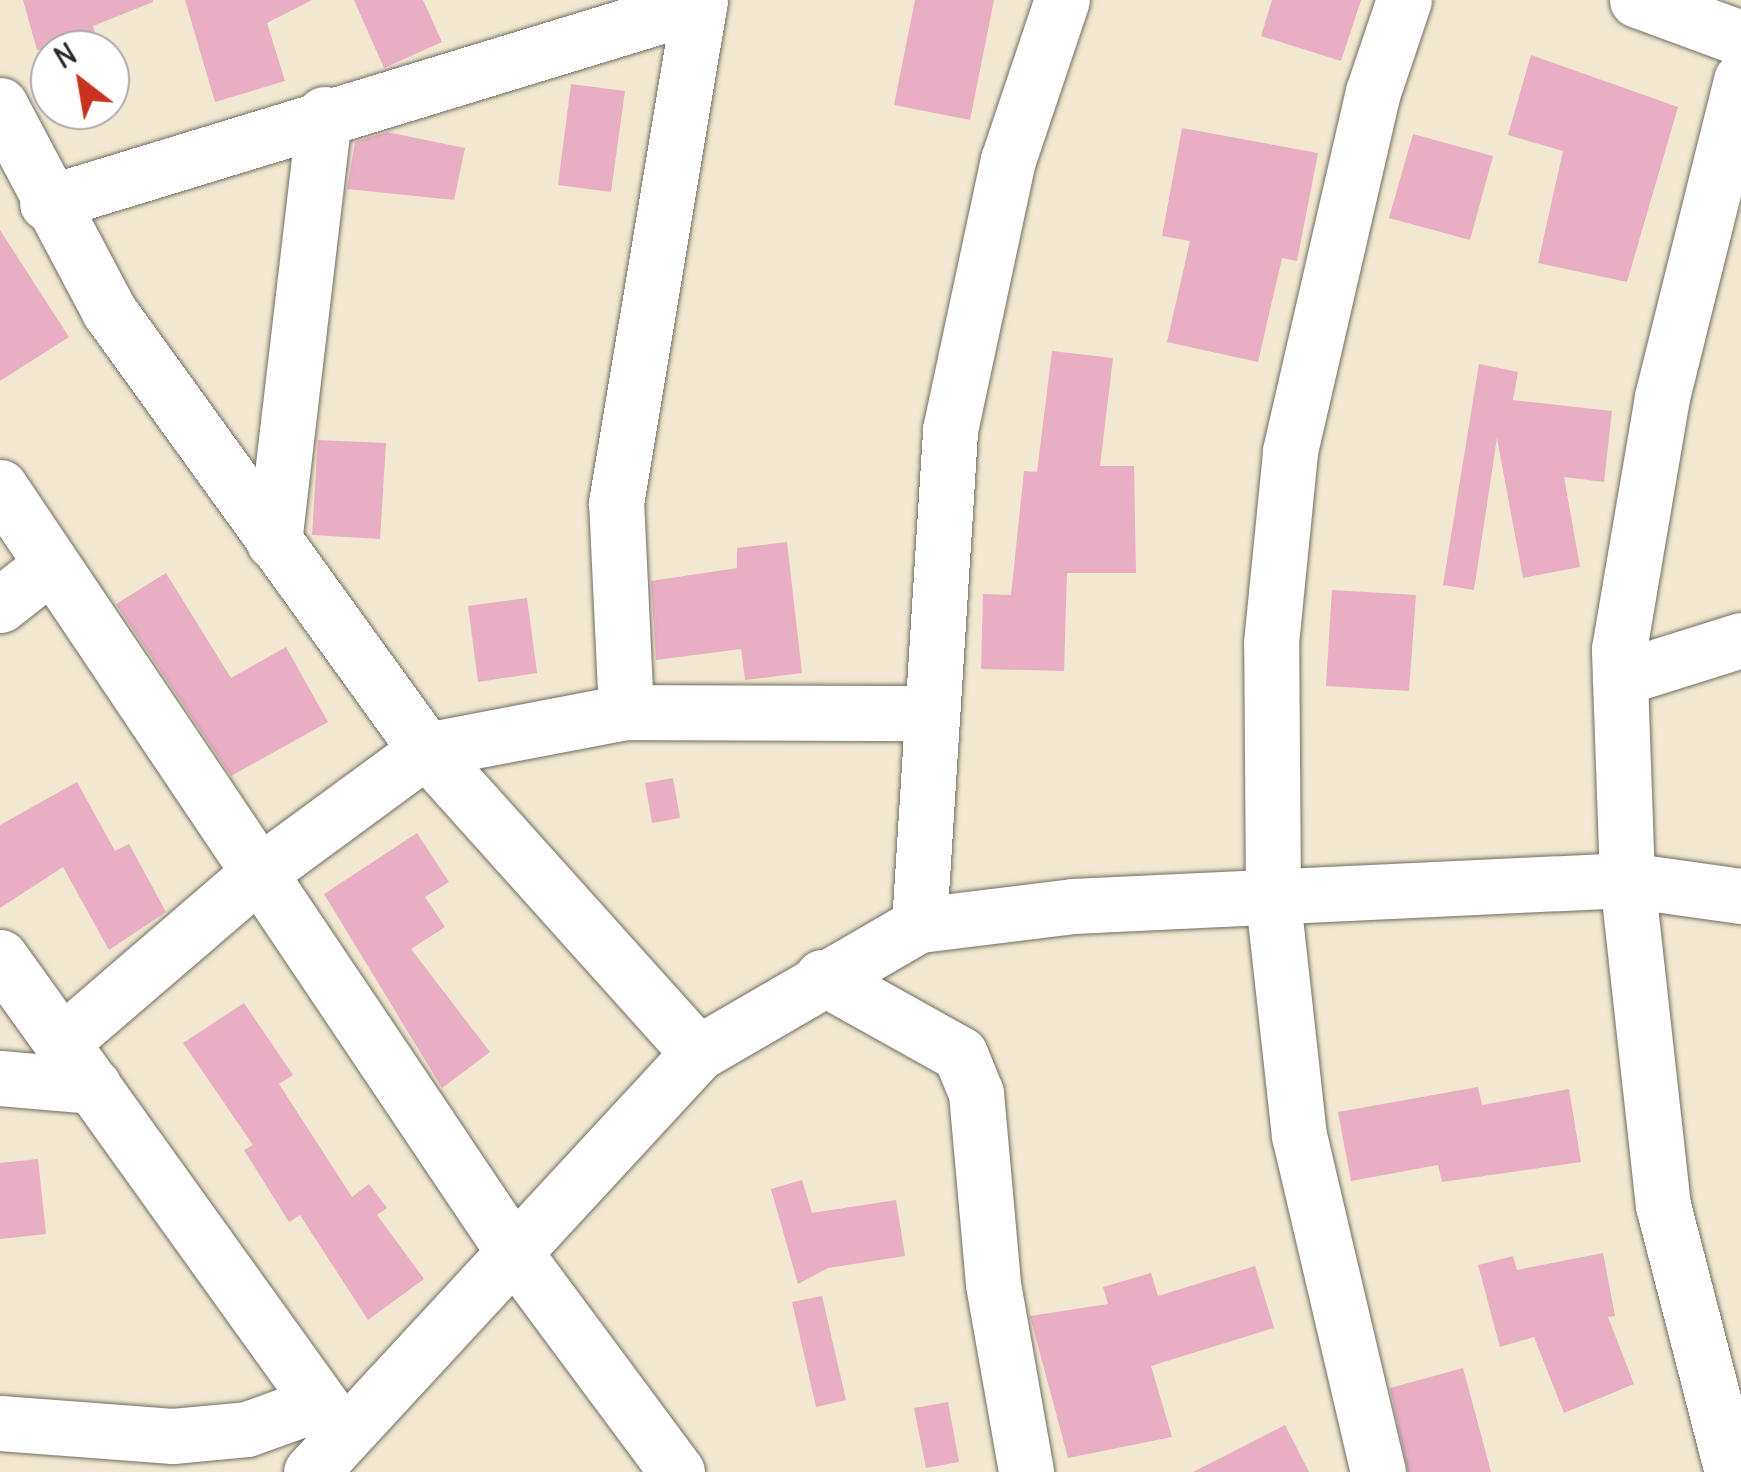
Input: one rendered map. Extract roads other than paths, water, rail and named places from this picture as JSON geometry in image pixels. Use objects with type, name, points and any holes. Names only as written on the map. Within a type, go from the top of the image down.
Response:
[{"type":"street","points":[[919,924],[926,713],[950,430],[1008,160],[1062,0]]},
{"type":"street","points":[[1378,1472],[1299,1136],[1272,900],[1270,643],[1290,451],[1373,92],[1404,0]]},
{"type":"street","points":[[1636,0],[1741,38]]},
{"type":"street","points":[[47,202],[324,114],[700,2],[616,503],[626,712]]},
{"type":"street","points":[[1732,1472],[1664,1206],[1628,880],[1620,678],[1662,397],[1741,80]]},
{"type":"street","points":[[0,105],[47,202],[109,311],[426,750],[698,1053]]},
{"type":"street","points":[[274,542],[324,114]]},
{"type":"street","points":[[0,487],[256,874],[513,1251],[677,1472]]},
{"type":"street","points":[[0,604],[51,565]]},
{"type":"street","points":[[1620,678],[1741,640]]},
{"type":"street","points":[[62,1042],[256,874],[426,750],[626,712],[926,713]]},
{"type":"street","points":[[0,1423],[173,1436],[247,1429],[324,1436],[513,1251],[698,1053],[822,977],[919,924],[1073,906],[1272,900],[1628,880],[1741,896]]},
{"type":"street","points":[[0,958],[94,1086],[324,1436]]},
{"type":"street","points":[[822,977],[960,1054],[976,1093],[993,1284],[1026,1472]]},
{"type":"street","points":[[0,1078],[94,1086]]}]
